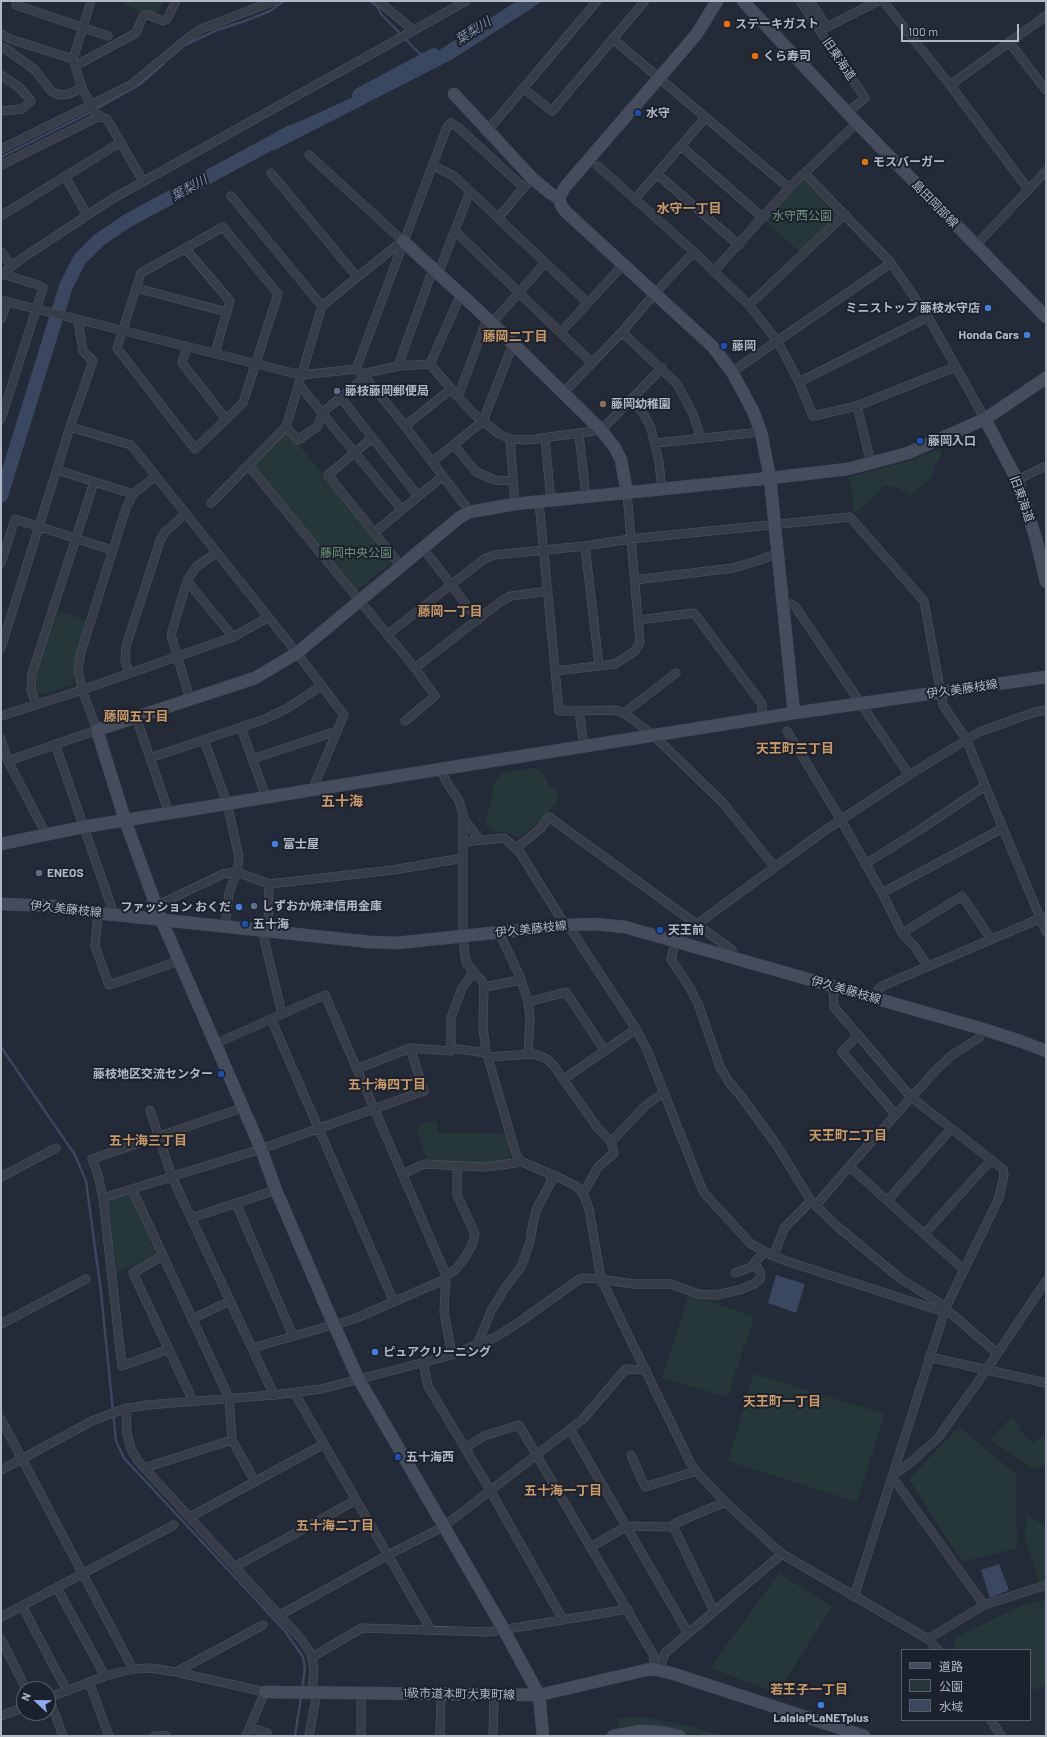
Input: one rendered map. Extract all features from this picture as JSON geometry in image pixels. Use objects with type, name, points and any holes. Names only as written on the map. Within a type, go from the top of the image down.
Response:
[{"type":"street","points":[[17,1],[16,5],[108,36]]},
{"type":"street","points":[[91,1],[74,62],[82,88],[96,115],[107,118],[143,181]]},
{"type":"street","points":[[1,34],[10,39],[74,62],[136,33],[143,16],[149,15],[163,21],[168,19],[176,1]]},
{"type":"street","points":[[1,149],[131,85],[188,38],[201,30],[274,1]]},
{"type":"street","points":[[378,1],[413,30]]},
{"type":"street","points":[[2,275],[12,266],[87,215],[143,181],[466,1]]},
{"type":"street","points":[[488,130],[597,1]]},
{"type":"street","points":[[523,88],[552,111],[614,39],[644,2],[643,1]]},
{"type":"street","points":[[559,198],[566,187],[696,35],[717,1]]},
{"type":"street","name":"島田岡部線","points":[[743,1],[847,113],[1046,318]]},
{"type":"street","name":"旧東海道","points":[[800,1],[865,98],[847,113]]},
{"type":"street","name":"旧東海道","points":[[810,1],[827,27],[878,1]]},
{"type":"street","points":[[883,1],[950,85],[1028,189]]},
{"type":"street","points":[[950,85],[1046,16]]},
{"type":"street","points":[[614,39],[789,188]]},
{"type":"street","points":[[1010,43],[1046,90]]},
{"type":"street","points":[[1,47],[35,70],[51,91],[58,95],[68,94],[82,88]]},
{"type":"street","points":[[1,74],[20,88],[31,101],[22,110],[1,111]]},
{"type":"street","points":[[454,94],[532,178],[550,193],[559,198],[565,211],[713,347],[732,372],[753,411],[762,432],[776,525],[794,713]]},
{"type":"street","points":[[1,165],[100,116]]},
{"type":"street","points":[[635,199],[705,118]]},
{"type":"street","points":[[286,427],[298,440],[318,426],[322,413],[341,398],[361,373],[403,241],[447,127],[451,123],[524,188]]},
{"type":"street","points":[[713,272],[789,188],[857,123]]},
{"type":"street","points":[[1,216],[121,142]]},
{"type":"street","points":[[681,146],[762,217]]},
{"type":"street","points":[[309,155],[490,321],[601,430],[615,448],[621,460],[627,493],[640,642],[635,651],[614,664],[555,671]]},
{"type":"street","points":[[432,165],[454,176],[588,303]]},
{"type":"street","points":[[598,166],[694,252],[713,272],[749,305],[778,342],[799,382],[813,416],[857,406],[955,368]]},
{"type":"street","points":[[976,245],[1046,171]]},
{"type":"street","points":[[271,173],[358,277]]},
{"type":"street","points":[[657,174],[738,245]]},
{"type":"street","points":[[805,174],[891,263],[928,317],[985,420]]},
{"type":"street","points":[[65,176],[87,215]]},
{"type":"street","points":[[498,218],[532,178]]},
{"type":"street","points":[[398,366],[436,272],[455,231],[470,191]]},
{"type":"street","points":[[231,196],[322,306]]},
{"type":"street","points":[[749,305],[845,214]]},
{"type":"street","points":[[223,227],[278,294],[243,403],[195,449],[117,348],[141,273],[185,248],[223,227]]},
{"type":"street","points":[[455,231],[592,363]]},
{"type":"street","points":[[211,503],[286,427],[322,306],[403,241]]},
{"type":"street","points":[[185,248],[230,301],[214,353]]},
{"type":"street","points":[[1,252],[12,266]]},
{"type":"street","points":[[563,393],[622,332],[655,293],[694,252]]},
{"type":"street","points":[[458,397],[490,321],[519,292],[545,262]]},
{"type":"street","points":[[732,372],[778,342],[891,263]]},
{"type":"street","points":[[561,332],[623,265]]},
{"type":"street","points":[[1,419],[43,288],[38,285],[2,275]]},
{"type":"street","points":[[136,288],[227,312]]},
{"type":"street","points":[[430,364],[461,294]]},
{"type":"street","points":[[1,319],[4,301],[301,375],[361,373],[398,366],[430,364]]},
{"type":"street","points":[[799,382],[928,317]]},
{"type":"street","points":[[1,648],[70,427],[93,361],[83,351],[78,320]]},
{"type":"street","points":[[622,332],[662,368],[677,384],[698,426],[701,438]]},
{"type":"street","points":[[432,462],[483,421],[513,344]]},
{"type":"street","points":[[187,346],[182,363],[226,419]]},
{"type":"street","points":[[430,364],[458,397],[499,434],[510,439],[528,440],[545,439],[601,430],[662,368]]},
{"type":"street","points":[[361,373],[405,426],[470,512]]},
{"type":"street","points":[[8,761],[255,678],[296,653],[314,636],[359,601],[460,517],[470,512],[515,504],[662,490],[848,469],[908,453],[985,420],[1045,381]]},
{"type":"street","points":[[299,384],[402,510]]},
{"type":"street","points":[[405,426],[451,389]]},
{"type":"street","points":[[341,398],[418,496]]},
{"type":"street","points":[[632,399],[644,415],[651,428],[656,443],[662,490]]},
{"type":"street","points":[[857,406],[871,463]]},
{"type":"street","name":"旧東海道","points":[[985,420],[1016,480],[1036,539],[1045,574]]},
{"type":"street","points":[[70,427],[131,445],[344,716],[312,790]]},
{"type":"street","points":[[656,443],[762,432]]},
{"type":"street","points":[[579,434],[586,497]]},
{"type":"street","points":[[372,438],[328,475],[401,566]]},
{"type":"street","points":[[510,439],[515,504]]},
{"type":"street","points":[[545,439],[551,501]]},
{"type":"street","points":[[454,445],[476,472],[495,480],[513,481]]},
{"type":"street","points":[[248,465],[415,668],[435,696],[405,721]]},
{"type":"street","points":[[1016,480],[1046,466]]},
{"type":"street","points":[[57,470],[133,494]]},
{"type":"street","points":[[156,476],[133,494],[126,508],[81,652],[78,669],[82,690],[97,730],[125,820],[161,919],[261,1149],[276,1190],[334,1325],[358,1378],[540,1695],[543,1736]]},
{"type":"street","points":[[375,532],[443,476]]},
{"type":"street","points":[[36,704],[31,690],[32,674],[94,482]]},
{"type":"street","points":[[539,502],[559,711],[613,710],[624,713],[653,735],[723,803],[774,866]]},
{"type":"street","points":[[128,673],[125,660],[126,646],[160,541],[165,532],[186,514]]},
{"type":"street","points":[[387,635],[450,584],[484,559],[494,555],[585,546],[630,539],[850,517],[924,601],[943,705],[966,739],[1002,828],[1043,917],[1046,932]]},
{"type":"street","points":[[1,563],[15,519],[112,550]]},
{"type":"street","points":[[585,546],[599,665]]},
{"type":"street","points":[[423,548],[478,620]]},
{"type":"street","points":[[635,580],[733,568],[757,561],[778,552]]},
{"type":"street","points":[[190,699],[176,657],[171,635],[187,581],[196,567],[216,553]]},
{"type":"street","points":[[187,581],[232,637]]},
{"type":"street","points":[[415,668],[500,602],[511,596],[548,591]]},
{"type":"street","points":[[782,600],[795,606],[909,775]]},
{"type":"street","points":[[639,620],[694,614],[762,704],[762,718]]},
{"type":"street","points":[[1,716],[82,690],[232,637],[267,618]]},
{"type":"street","points":[[624,713],[676,673]]},
{"type":"street","name":"伊久美藤枝線","points":[[1,844],[83,827],[227,803],[794,713],[1046,677]]},
{"type":"street","points":[[150,758],[265,719],[286,709],[321,686]]},
{"type":"street","points":[[997,1353],[945,1309],[901,1279],[838,1227],[814,1203],[776,1144],[729,1082],[720,1067],[699,1006],[690,988],[671,959],[676,941],[774,866],[841,820],[909,775],[979,732],[1004,722],[1046,710]]},
{"type":"street","points":[[579,711],[584,746]]},
{"type":"street","points":[[136,717],[169,813]]},
{"type":"street","points":[[241,728],[266,797]]},
{"type":"street","points":[[252,759],[337,731]]},
{"type":"street","points":[[787,731],[841,820],[882,893],[902,933],[914,946],[928,967]]},
{"type":"street","points":[[1,739],[8,761],[46,834]]},
{"type":"street","points":[[204,740],[227,803],[239,857],[237,872],[229,893],[225,926]]},
{"type":"street","points":[[55,744],[114,914]]},
{"type":"street","points":[[441,769],[446,782],[459,801],[463,818],[463,935],[465,957],[467,964],[482,981],[484,987],[483,1027],[487,1055],[516,1154],[520,1161],[576,1186],[583,1194],[589,1210],[601,1279],[691,1464],[696,1471],[725,1502],[782,1554],[928,1639],[937,1649]]},
{"type":"street","points":[[865,864],[918,831],[985,786]]},
{"type":"street","points":[[515,848],[541,828],[549,817],[732,950],[732,957]]},
{"type":"street","points":[[463,818],[480,840]]},
{"type":"street","points":[[882,893],[1002,828]]},
{"type":"street","points":[[463,842],[504,838],[519,851],[636,1029],[647,1050],[705,1194],[751,1244],[773,1256],[945,1309]]},
{"type":"street","points":[[156,906],[217,877],[237,872],[270,884],[392,870],[463,858]]},
{"type":"street","points":[[270,884],[265,931],[282,1014]]},
{"type":"street","points":[[902,933],[962,896],[991,939]]},
{"type":"street","name":"伊久美藤枝線","points":[[1,904],[52,906],[98,913],[265,931],[370,942],[397,943],[567,925],[594,924],[625,927],[983,1029],[1020,1040],[1046,1051]]},
{"type":"street","points":[[98,913],[95,946],[109,985],[179,961]]},
{"type":"street","points":[[871,997],[882,986],[1043,917]]},
{"type":"street","points":[[499,932],[521,980],[528,1002],[530,1017],[528,1054]]},
{"type":"street","points":[[450,1048],[450,1018],[462,988],[474,971]]},
{"type":"street","points":[[484,987],[521,980]]},
{"type":"street","points":[[833,986],[834,1007],[912,1097],[1003,1169],[1004,1175],[999,1198],[945,1309],[854,1597]]},
{"type":"street","points":[[528,1002],[566,992],[605,1051]]},
{"type":"street","points":[[215,1044],[325,995],[446,1277],[444,1312],[452,1355]]},
{"type":"street","points":[[270,1019],[394,1302]]},
{"type":"street","points":[[564,1079],[636,1029]]},
{"type":"street","points":[[773,1256],[785,1227],[814,1203],[952,1055],[979,1038],[983,1029]]},
{"type":"street","points":[[858,1035],[842,1052],[896,1115]]},
{"type":"street","points":[[357,1069],[410,1048],[450,1050],[450,1048],[487,1055],[534,1054],[547,1059],[564,1079],[597,1127],[611,1142],[614,1153],[598,1167],[583,1194]]},
{"type":"street","points":[[103,1198],[261,1149],[375,1110],[424,1091],[410,1048]]},
{"type":"street","points":[[611,1142],[644,1106],[664,1092]]},
{"type":"street","points":[[169,1349],[122,1366],[103,1198],[98,1175],[92,1159],[242,1108]]},
{"type":"street","points":[[150,1110],[172,1177],[274,1395]]},
{"type":"street","points":[[887,1200],[951,1129]]},
{"type":"street","points":[[1,1177],[56,1148]]},
{"type":"street","points":[[924,1234],[991,1160]]},
{"type":"street","points":[[403,1174],[424,1164],[485,1167],[520,1161]]},
{"type":"street","points":[[252,1348],[354,1319],[446,1277],[455,1270],[464,1259],[472,1244],[475,1234],[457,1195],[457,1166]]},
{"type":"street","points":[[849,1166],[964,1270]]},
{"type":"street","points":[[477,1346],[491,1311],[505,1288],[521,1267],[530,1242],[537,1208],[551,1182],[550,1174]]},
{"type":"street","points":[[132,1189],[229,1398],[232,1440],[255,1482]]},
{"type":"street","points":[[191,1218],[276,1190]]},
{"type":"street","points":[[236,1203],[293,1336]]},
{"type":"street","points":[[735,1273],[744,1271],[755,1263],[764,1252]]},
{"type":"street","points":[[162,1256],[133,1273],[193,1401]]},
{"type":"street","points":[[1,1470],[104,1416],[124,1408],[274,1395],[321,1389],[358,1378],[452,1355],[496,1337],[581,1278],[601,1279],[633,1284],[671,1284],[698,1294],[716,1295],[738,1290],[754,1284],[760,1278],[760,1274],[755,1263]]},
{"type":"street","points":[[1,1324],[86,1279]]},
{"type":"street","points":[[893,1476],[938,1438],[1046,1282]]},
{"type":"street","points":[[192,1319],[230,1301]]},
{"type":"street","points":[[929,1357],[1046,1383]]},
{"type":"street","points":[[423,1363],[428,1386],[490,1490],[563,1620]]},
{"type":"street","points":[[280,1615],[388,1555],[443,1527],[570,1429],[592,1410],[623,1372],[626,1370],[646,1370]]},
{"type":"street","points":[[294,1392],[431,1630]]},
{"type":"street","points":[[124,1408],[127,1434],[131,1449],[138,1461],[280,1615],[301,1639],[312,1657],[314,1670],[314,1692],[310,1736]]},
{"type":"street","points":[[1,1419],[84,1573],[133,1669]]},
{"type":"street","points":[[465,1448],[484,1436],[520,1425],[628,1609],[654,1656],[656,1670]]},
{"type":"street","points":[[570,1429],[688,1633]]},
{"type":"street","points":[[144,1468],[232,1440]]},
{"type":"street","points":[[190,1517],[324,1444]]},
{"type":"street","points":[[631,1456],[645,1487],[696,1471]]},
{"type":"street","points":[[893,1476],[984,1605]]},
{"type":"street","points":[[236,1566],[356,1500]]},
{"type":"street","points":[[591,1546],[626,1526],[671,1527],[676,1523],[725,1502]]},
{"type":"street","points":[[1,1618],[174,1525]]},
{"type":"street","points":[[671,1527],[675,1530],[714,1611]]},
{"type":"street","points":[[656,1670],[665,1653],[782,1554]]},
{"type":"street","points":[[928,1639],[984,1605],[1046,1585]]},
{"type":"street","points":[[56,1588],[105,1676]]},
{"type":"street","points":[[22,1606],[67,1691]]},
{"type":"street","points":[[312,1657],[362,1628],[489,1632],[628,1609]]},
{"type":"street","points":[[176,1672],[263,1625]]},
{"type":"street","points":[[1,1639],[22,1681]]},
{"type":"street","name":"1級市道本町大東町線","points":[[56,1695],[105,1676],[133,1669],[151,1668],[176,1672],[265,1692],[540,1695],[646,1670],[656,1670],[674,1674],[864,1736]]},
{"type":"street","points":[[89,1682],[109,1736]]},
{"type":"street","points":[[246,1736],[265,1692]]},
{"type":"street","points":[[361,1693],[361,1736]]},
{"type":"street","points":[[440,1736],[441,1694]]},
{"type":"street","points":[[493,1736],[494,1694]]},
{"type":"street","points":[[1,1716],[16,1710]]},
{"type":"street","points":[[56,1717],[63,1736]]},
{"type":"street","points":[[991,1721],[1001,1736]]},
{"type":"street","points":[[250,1727],[267,1733],[267,1736]]},
{"type":"street","points":[[613,1736],[641,1731],[661,1732],[679,1736]]},
{"type":"street","points":[[155,1736],[166,1736]]},
{"type":"green space","points":[[119,1],[164,1],[159,12],[138,11]]},
{"type":"green space","name":"水守西公園","points":[[804,181],[837,214],[836,217],[800,252],[765,221],[791,192]]},
{"type":"green space","name":"藤岡中央公園","points":[[283,432],[288,432],[393,559],[393,562],[356,591],[255,468],[255,462]]},
{"type":"green space","points":[[940,449],[942,454],[935,466],[931,478],[910,496],[900,489],[884,485],[873,498],[855,513],[849,477],[905,462]]},
{"type":"green space","points":[[58,611],[87,620],[77,653],[73,685],[36,696],[37,674]]},
{"type":"green space","points":[[532,768],[541,771],[550,786],[559,792],[556,803],[542,819],[519,838],[506,832],[494,831],[485,825],[495,782],[502,773]]},
{"type":"green space","points":[[429,1121],[437,1122],[438,1133],[506,1134],[511,1160],[474,1163],[427,1159],[416,1128]]},
{"type":"green space","points":[[131,1195],[156,1255],[117,1272],[108,1201]]},
{"type":"green space","points":[[689,1294],[754,1317],[727,1397],[662,1378]]},
{"type":"green space","points":[[754,1374],[885,1414],[857,1502],[728,1461]]},
{"type":"green space","points":[[1011,1417],[1021,1426],[1018,1429],[1032,1443],[1044,1436],[1046,1438],[1046,1465],[1033,1469],[990,1439]]},
{"type":"green space","points":[[959,1427],[1016,1474],[1017,1548],[962,1562],[909,1479]]},
{"type":"green space","points":[[1027,1516],[1046,1525],[1046,1582],[1040,1584],[1024,1536]]},
{"type":"green space","points":[[779,1573],[832,1607],[777,1693],[710,1668]]},
{"type":"green space","points":[[1046,1600],[1046,1684],[1043,1687],[1031,1691],[1031,1649],[954,1649],[956,1637],[1023,1605]]},
{"type":"green space","points":[[618,1718],[650,1718],[694,1727],[714,1734],[733,1736],[619,1736]]},
{"type":"water","points":[[517,1],[543,1],[453,59],[273,151],[276,132],[369,90],[417,64]]},
{"type":"water","points":[[776,1275],[805,1284],[796,1313],[768,1303]]},
{"type":"water","points":[[999,1564],[1009,1590],[990,1598],[981,1570]]},
{"type":"waterway","points":[[187,44],[217,30],[270,11],[284,1]]},
{"type":"waterway","points":[[370,1],[377,6],[381,14],[425,59]]},
{"type":"waterway","name":"葉梨川","points":[[359,95],[434,55]]},
{"type":"waterway","points":[[1,157],[89,113],[139,85],[163,64]]},
{"type":"waterway","name":"葉梨川","points":[[1,496],[66,286],[80,259],[99,240],[127,221],[291,132]]},
{"type":"waterway","points":[[1,1047],[75,1155],[86,1181],[101,1292],[116,1441],[124,1458],[285,1631],[303,1657],[305,1669],[302,1688]]},
{"type":"waterway","points":[[295,1736],[301,1697]]},
{"type":"place","name":"ステーキガスト","points":[[727,24]]},
{"type":"place","name":"くら寿司","points":[[755,56]]},
{"type":"place","name":"水守","points":[[638,113]]},
{"type":"place","name":"モスバーガー","points":[[865,162]]},
{"type":"place","name":"ミニストップ 藤枝水守店","points":[[988,308]]},
{"type":"place","name":"Honda Cars","points":[[1027,335]]},
{"type":"place","name":"藤岡","points":[[724,346]]},
{"type":"place","name":"藤枝藤岡郵便局","points":[[337,391]]},
{"type":"place","name":"藤岡幼稚園","points":[[603,404]]},
{"type":"place","name":"藤岡入口","points":[[920,441]]},
{"type":"place","name":"富士屋","points":[[275,844]]},
{"type":"place","name":"ENEOS","points":[[39,873]]},
{"type":"place","name":"しずおか焼津信用金庫","points":[[254,906]]},
{"type":"place","name":"ファッション おくだ","points":[[239,907]]},
{"type":"place","name":"五十海","points":[[245,924]]},
{"type":"place","name":"天王前","points":[[660,930]]},
{"type":"place","name":"藤枝地区交流センター","points":[[221,1074]]},
{"type":"place","name":"ピュアクリーニング","points":[[375,1352]]},
{"type":"place","name":"五十海西","points":[[398,1457]]},
{"type":"place","name":"LalalaPLaNETplus","points":[[821,1705]]},
{"type":"district","name":"水守一丁目","points":[[689,209]]},
{"type":"district","name":"藤岡二丁目","points":[[515,337]]},
{"type":"district","name":"藤岡一丁目","points":[[450,612]]},
{"type":"district","name":"藤岡五丁目","points":[[136,717]]},
{"type":"district","name":"天王町三丁目","points":[[795,749]]},
{"type":"district","name":"五十海","points":[[342,801]]},
{"type":"district","name":"五十海四丁目","points":[[387,1085]]},
{"type":"district","name":"天王町二丁目","points":[[848,1136]]},
{"type":"district","name":"五十海三丁目","points":[[148,1141]]},
{"type":"district","name":"天王町一丁目","points":[[782,1402]]},
{"type":"district","name":"五十海一丁目","points":[[563,1491]]},
{"type":"district","name":"五十海二丁目","points":[[335,1526]]},
{"type":"district","name":"若王子一丁目","points":[[809,1690]]}]
